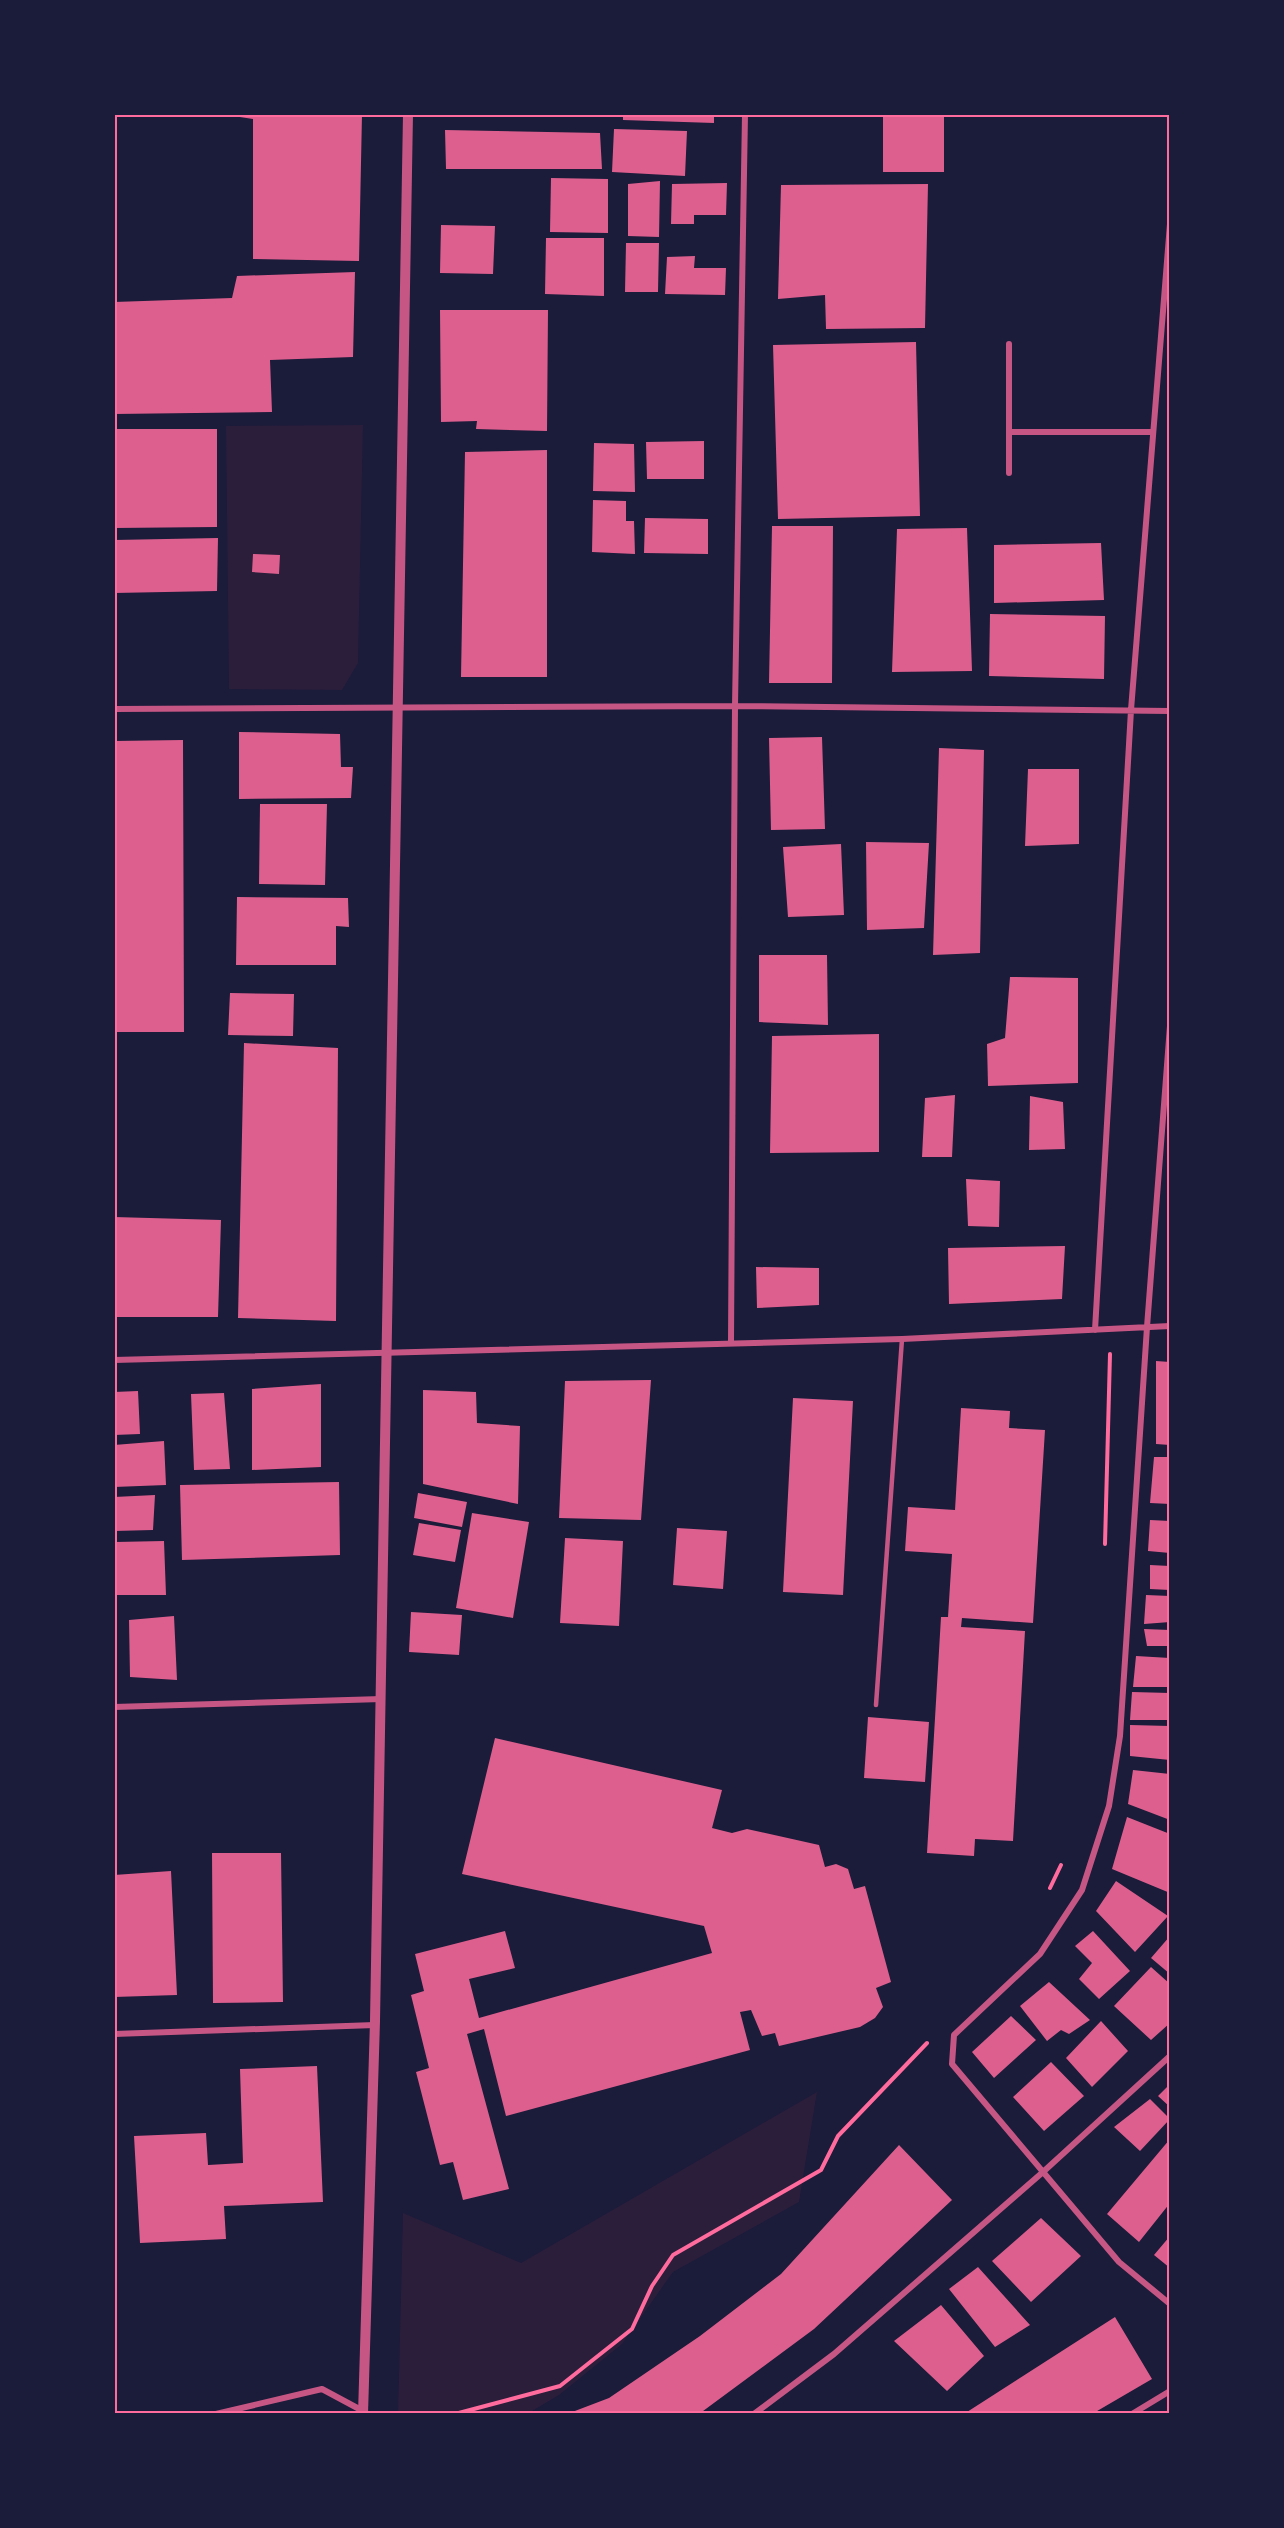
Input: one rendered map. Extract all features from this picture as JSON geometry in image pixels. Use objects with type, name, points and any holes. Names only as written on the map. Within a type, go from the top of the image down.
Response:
[{"type":"street","points":[[216,2414],[322,2389],[361,2413],[375,2025],[382,1698],[408,114]]},
{"type":"street","points":[[731,1342],[735,706],[744,114]]},
{"type":"street","points":[[1095,1330],[1131,710],[1170,224]]},
{"type":"street","points":[[1009,344],[1009,473]]},
{"type":"street","points":[[1009,432],[1153,432]]},
{"type":"street","points":[[114,709],[735,706],[1170,711]]},
{"type":"street","points":[[1170,1026],[1120,1736],[1109,1806],[1082,1890],[1040,1954],[954,2035],[952,2064],[1119,2262],[1170,2304]]},
{"type":"street","points":[[114,1360],[902,1339],[1170,1326]]},
{"type":"street","points":[[114,1707],[382,1698]]},
{"type":"street","points":[[114,2034],[375,2025]]},
{"type":"street","points":[[754,2414],[834,2354],[1043,2172],[1170,2056]]},
{"type":"street","points":[[1132,2414],[1170,2391]]},
{"type":"lane","points":[[876,1705],[902,1339]]},
{"type":"path","points":[[1105,1549],[1112,1329]]},
{"type":"path","points":[[1047,1894],[1065,1856]]},
{"type":"path","points":[[454,2414],[560,2386],[632,2329],[652,2286],[673,2255],[821,2170],[838,2136],[931,2038]]},
{"type":"shaded area","points":[[363,425],[358,663],[342,690],[229,689],[226,426]]},
{"type":"shaded area","points":[[817,2092],[799,2202],[673,2272],[622,2344],[559,2395],[527,2414],[398,2414],[403,2213],[521,2263]]},
{"type":"building","points":[[220,114],[362,114],[359,261],[253,259],[253,119]]},
{"type":"building","points":[[623,114],[714,114],[714,123],[623,120]]},
{"type":"building","points":[[883,114],[944,114],[944,172],[883,172]]},
{"type":"building","points":[[614,129],[687,131],[685,176],[612,172]]},
{"type":"building","points":[[445,130],[600,133],[602,169],[446,169]]},
{"type":"building","points":[[551,178],[608,179],[608,233],[550,232]]},
{"type":"building","points":[[660,181],[659,237],[628,236],[628,184]]},
{"type":"building","points":[[727,183],[726,215],[694,215],[694,224],[671,224],[672,184]]},
{"type":"building","points":[[928,184],[925,328],[826,329],[825,295],[778,299],[781,185]]},
{"type":"building","points":[[441,225],[495,226],[493,274],[440,273]]},
{"type":"building","points":[[546,238],[604,238],[604,296],[545,294]]},
{"type":"building","points":[[626,243],[659,243],[658,292],[625,292]]},
{"type":"building","points":[[695,256],[694,268],[726,268],[725,295],[665,294],[667,257]]},
{"type":"building","points":[[355,272],[353,357],[270,360],[272,412],[114,414],[114,302],[232,298],[237,276]]},
{"type":"building","points":[[440,310],[548,310],[547,431],[476,429],[477,421],[441,422]]},
{"type":"building","points":[[916,342],[920,516],[778,519],[773,345]]},
{"type":"building","points":[[114,429],[217,429],[217,527],[114,528]]},
{"type":"building","points":[[704,441],[704,479],[647,479],[646,442]]},
{"type":"building","points":[[594,443],[634,444],[635,492],[593,491]]},
{"type":"building","points":[[547,450],[547,677],[461,677],[465,452]]},
{"type":"building","points":[[593,500],[626,501],[626,521],[634,521],[635,554],[592,552]]},
{"type":"building","points":[[645,518],[708,519],[708,554],[644,553]]},
{"type":"building","points":[[772,526],[833,526],[832,683],[769,683]]},
{"type":"building","points":[[967,528],[972,671],[892,672],[897,529]]},
{"type":"building","points":[[218,538],[217,591],[114,593],[114,540]]},
{"type":"building","points":[[1101,543],[1104,600],[994,603],[994,545]]},
{"type":"building","points":[[253,554],[280,555],[279,574],[252,572]]},
{"type":"building","points":[[990,614],[1105,616],[1104,679],[989,676]]},
{"type":"building","points":[[239,732],[340,734],[341,767],[353,767],[351,798],[239,799]]},
{"type":"building","points":[[822,737],[825,829],[771,830],[769,738]]},
{"type":"building","points":[[183,740],[184,1032],[114,1032],[114,741]]},
{"type":"building","points":[[939,748],[984,750],[980,953],[933,955]]},
{"type":"building","points":[[1028,769],[1079,769],[1079,844],[1025,846]]},
{"type":"building","points":[[260,804],[327,804],[325,885],[259,884]]},
{"type":"building","points":[[866,842],[929,843],[924,928],[867,930]]},
{"type":"building","points":[[841,844],[844,915],[788,917],[783,847]]},
{"type":"building","points":[[237,897],[348,898],[349,927],[336,926],[336,965],[236,965]]},
{"type":"building","points":[[759,955],[827,955],[828,1025],[759,1022]]},
{"type":"building","points":[[1010,977],[1078,978],[1078,1083],[988,1086],[987,1044],[1005,1038]]},
{"type":"building","points":[[230,993],[294,994],[293,1036],[228,1035]]},
{"type":"building","points":[[879,1034],[879,1152],[770,1153],[772,1036]]},
{"type":"building","points":[[244,1043],[338,1048],[336,1321],[238,1318]]},
{"type":"building","points":[[955,1095],[952,1157],[922,1157],[925,1098]]},
{"type":"building","points":[[1030,1096],[1063,1102],[1065,1149],[1029,1150]]},
{"type":"building","points":[[966,1179],[1000,1181],[999,1227],[968,1226]]},
{"type":"building","points":[[114,1217],[221,1220],[218,1317],[114,1317]]},
{"type":"building","points":[[1065,1246],[1062,1299],[949,1304],[948,1248]]},
{"type":"building","points":[[756,1267],[819,1268],[819,1305],[757,1308]]},
{"type":"building","points":[[1156,1361],[1170,1362],[1170,1445],[1156,1444]]},
{"type":"building","points":[[651,1380],[641,1520],[559,1518],[565,1381]]},
{"type":"building","points":[[321,1384],[321,1467],[252,1470],[252,1389]]},
{"type":"building","points":[[423,1390],[476,1392],[477,1423],[520,1426],[518,1504],[423,1484]]},
{"type":"building","points":[[138,1391],[140,1434],[114,1435],[114,1392]]},
{"type":"building","points":[[224,1393],[230,1469],[194,1470],[191,1394]]},
{"type":"building","points":[[793,1398],[853,1401],[843,1595],[783,1592]]},
{"type":"building","points":[[961,1408],[1010,1411],[1009,1428],[1045,1430],[1033,1623],[962,1618],[961,1627],[1025,1631],[1013,1841],[975,1839],[974,1856],[927,1853],[941,1617],[948,1617],[952,1554],[905,1551],[908,1507],[955,1510]]},
{"type":"building","points":[[164,1441],[166,1485],[114,1487],[114,1445]]},
{"type":"building","points":[[1154,1457],[1170,1457],[1170,1504],[1150,1503]]},
{"type":"building","points":[[339,1482],[340,1555],[182,1560],[180,1485]]},
{"type":"building","points":[[418,1493],[467,1502],[462,1527],[414,1518]]},
{"type":"building","points":[[155,1495],[153,1530],[114,1531],[114,1497]]},
{"type":"building","points":[[472,1513],[529,1522],[513,1618],[456,1608]]},
{"type":"building","points":[[1150,1520],[1170,1521],[1170,1553],[1148,1551]]},
{"type":"building","points":[[419,1523],[461,1530],[455,1562],[413,1555]]},
{"type":"building","points":[[677,1528],[727,1531],[723,1589],[673,1585]]},
{"type":"building","points":[[565,1538],[623,1541],[619,1626],[560,1623]]},
{"type":"building","points":[[164,1541],[166,1595],[115,1595],[115,1542]]},
{"type":"building","points":[[1150,1565],[1170,1566],[1170,1590],[1150,1589]]},
{"type":"building","points":[[1146,1595],[1170,1596],[1170,1622],[1144,1624]]},
{"type":"building","points":[[411,1612],[462,1615],[459,1655],[409,1652]]},
{"type":"building","points":[[174,1616],[177,1680],[130,1677],[129,1620]]},
{"type":"building","points":[[1144,1629],[1170,1630],[1170,1646],[1147,1646]]},
{"type":"building","points":[[1136,1656],[1170,1658],[1170,1687],[1133,1687]]},
{"type":"building","points":[[1132,1692],[1170,1693],[1170,1720],[1130,1720]]},
{"type":"building","points":[[868,1717],[929,1722],[925,1782],[864,1778]]},
{"type":"building","points":[[1130,1725],[1170,1726],[1170,1760],[1130,1756]]},
{"type":"building","points":[[495,1738],[722,1790],[712,1828],[732,1833],[747,1829],[819,1845],[825,1867],[836,1864],[848,1869],[854,1889],[865,1886],[891,1982],[876,1988],[883,2007],[875,2018],[860,2027],[779,2046],[775,2033],[762,2036],[751,2010],[740,2012],[750,2050],[506,2116],[484,2029],[467,2034],[509,2189],[463,2200],[453,2162],[440,2165],[416,2072],[429,2068],[411,1995],[424,1991],[415,1954],[505,1931],[515,1968],[469,1979],[479,2018],[712,1953],[704,1926],[462,1874]]},
{"type":"building","points":[[1133,1770],[1170,1774],[1170,1820],[1128,1804]]},
{"type":"building","points":[[1127,1817],[1170,1834],[1170,1893],[1112,1869]]},
{"type":"building","points":[[212,1853],[281,1853],[283,2002],[213,2003]]},
{"type":"building","points":[[171,1871],[177,1995],[114,1997],[114,1875]]},
{"type":"building","points":[[1116,1881],[1168,1916],[1135,1952],[1096,1911]]},
{"type":"building","points":[[1093,1931],[1130,1971],[1099,1999],[1079,1979],[1092,1963],[1075,1946]]},
{"type":"building","points":[[1170,1936],[1170,1974],[1151,1958]]},
{"type":"building","points":[[1151,1967],[1170,1984],[1170,2023],[1151,2040],[1114,2006]]},
{"type":"building","points":[[1049,1982],[1090,2020],[1069,2034],[1061,2030],[1047,2041],[1020,2006]]},
{"type":"building","points":[[1011,2016],[1036,2040],[994,2078],[972,2052]]},
{"type":"building","points":[[1101,2021],[1128,2051],[1092,2087],[1066,2058]]},
{"type":"building","points":[[1051,2062],[1084,2096],[1044,2131],[1013,2097]]},
{"type":"building","points":[[317,2066],[323,2202],[224,2206],[226,2239],[140,2243],[134,2136],[206,2133],[208,2165],[243,2163],[240,2069]]},
{"type":"building","points":[[1170,2084],[1170,2107],[1158,2096]]},
{"type":"building","points":[[1150,2099],[1170,2119],[1140,2151],[1114,2127]]},
{"type":"building","points":[[1170,2139],[1170,2203],[1139,2242],[1107,2214]]},
{"type":"building","points":[[899,2145],[952,2200],[814,2329],[699,2414],[567,2414],[609,2398],[700,2336],[781,2274]]},
{"type":"building","points":[[1041,2218],[1081,2256],[1031,2302],[992,2261]]},
{"type":"building","points":[[1170,2236],[1170,2268],[1154,2255]]},
{"type":"building","points":[[978,2267],[1030,2325],[995,2347],[949,2289]]},
{"type":"building","points":[[941,2305],[984,2356],[947,2391],[894,2341]]},
{"type":"building","points":[[1115,2317],[1152,2379],[1092,2414],[968,2414],[967,2412]]}]
